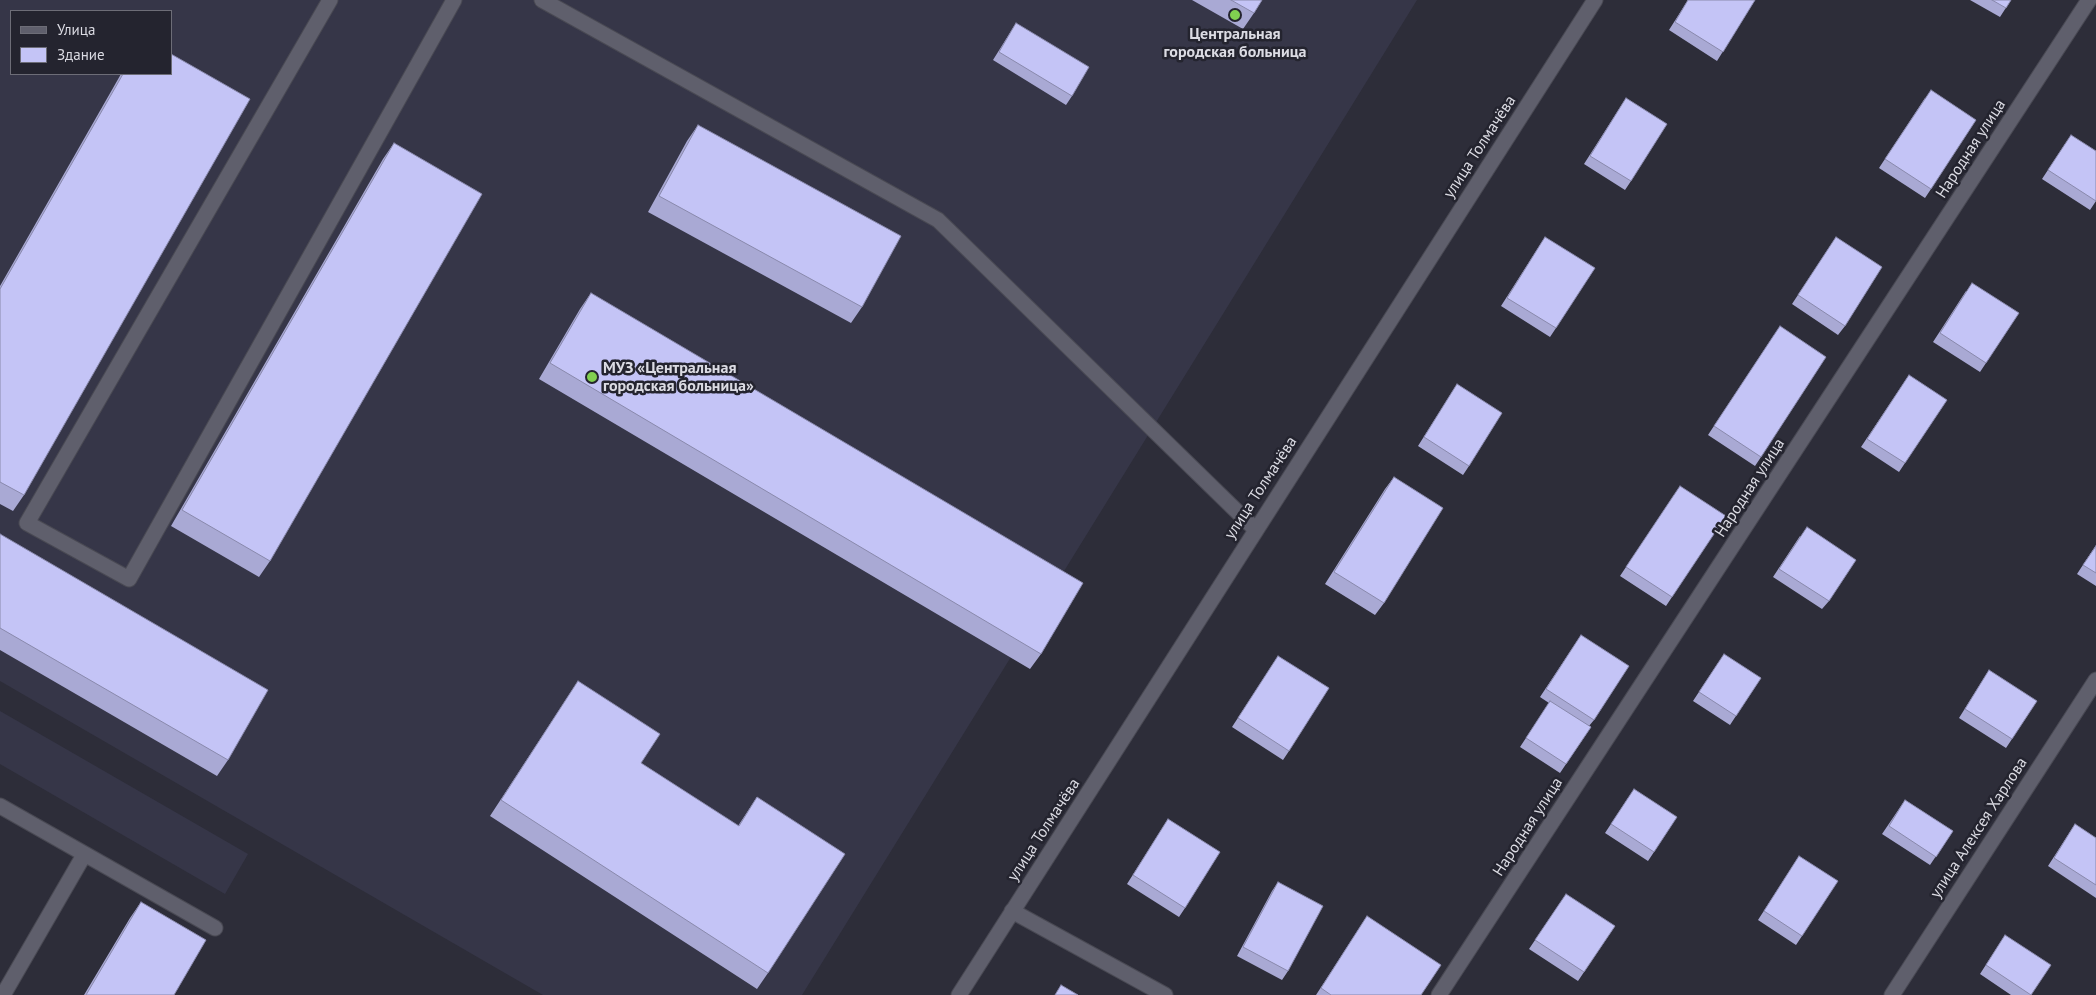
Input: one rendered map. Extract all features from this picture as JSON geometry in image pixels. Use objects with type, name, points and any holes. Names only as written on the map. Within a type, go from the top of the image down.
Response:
[{"type":"street","points":[[330,0],[27,523],[129,579],[454,0]]},
{"type":"street","points":[[542,0],[938,220],[1256,529]]},
{"type":"street","name":"улица Толмачёва","points":[[959,995],[1594,0]]},
{"type":"street","name":"Народная улица","points":[[1439,995],[2089,0]]},
{"type":"street","name":"улица Алексея Харлова","points":[[1892,995],[2096,680]]},
{"type":"street","points":[[0,806],[215,928]]},
{"type":"street","points":[[3,995],[84,855]]},
{"type":"street","points":[[1012,911],[1165,995]]},
{"type":"shaded area","name":"МУЗ «Центральная городская больница»","points":[[0,0],[1417,0],[802,995],[543,995],[0,681]]},
{"type":"shaded area","points":[[0,711],[248,854],[225,894],[0,764]]},
{"type":"building","points":[[1231,0],[1262,0],[1254,13]]},
{"type":"building","points":[[1688,0],[1755,0],[1723,52],[1675,22]]},
{"type":"building","points":[[1992,0],[2011,0],[2006,8]]},
{"type":"building","points":[[1016,23],[1089,67],[1072,96],[999,52]]},
{"type":"building","points":[[172,55],[250,99],[24,495],[0,482],[0,289],[122,75],[172,75]]},
{"type":"building","points":[[1931,90],[1976,120],[1931,189],[1885,159]]},
{"type":"building","points":[[1626,98],[1667,124],[1631,181],[1590,156]]},
{"type":"building","points":[[698,125],[901,236],[862,307],[659,196]]},
{"type":"building","points":[[2071,135],[2096,151],[2096,201],[2048,170]]},
{"type":"building","points":[[394,143],[482,194],[270,561],[182,510]]},
{"type":"building","points":[[1545,237],[1595,268],[1556,328],[1507,298]]},
{"type":"building","points":[[1836,237],[1882,267],[1845,326],[1798,295]]},
{"type":"building","points":[[1972,283],[2019,313],[1986,363],[1940,333]]},
{"type":"building","points":[[591,293],[1083,583],[1041,654],[550,363]]},
{"type":"building","points":[[1780,326],[1826,357],[1761,457],[1714,426]]},
{"type":"building","points":[[1909,375],[1947,400],[1905,463],[1867,439]]},
{"type":"building","points":[[1457,384],[1502,413],[1469,466],[1424,437]]},
{"type":"building","points":[[1394,477],[1443,508],[1384,603],[1334,572]]},
{"type":"building","points":[[1680,486],[1726,516],[1672,597],[1626,567]]},
{"type":"building","points":[[1807,527],[1856,560],[1829,601],[1779,569]]},
{"type":"building","points":[[0,534],[268,690],[228,760],[0,628]]},
{"type":"building","points":[[2096,546],[2096,573],[2083,565]]},
{"type":"building","points":[[1581,635],[1629,666],[1594,720],[1546,689]]},
{"type":"building","points":[[1724,654],[1761,678],[1736,716],[1699,692]]},
{"type":"building","points":[[1278,656],[1329,688],[1289,751],[1238,718]]},
{"type":"building","points":[[1989,670],[2037,701],[2012,739],[1965,709]]},
{"type":"building","points":[[578,681],[660,734],[641,763],[739,826],[757,797],[845,854],[768,973],[501,800]]},
{"type":"building","points":[[1550,701],[1591,727],[1566,764],[1526,738]]},
{"type":"building","points":[[1634,789],[1677,817],[1654,852],[1611,824]]},
{"type":"building","points":[[1905,800],[1953,831],[1936,857],[1889,826]]},
{"type":"building","points":[[1168,819],[1220,852],[1185,908],[1133,875]]},
{"type":"building","points":[[2075,824],[2096,838],[2096,885],[2054,858]]},
{"type":"building","points":[[1799,856],[1838,881],[1802,936],[1764,911]]},
{"type":"building","points":[[1278,882],[1323,906],[1288,971],[1243,947]]},
{"type":"building","points":[[1566,894],[1615,926],[1584,972],[1535,940]]},
{"type":"building","points":[[141,902],[206,940],[174,995],[86,995]]},
{"type":"building","points":[[1367,916],[1441,965],[1421,995],[1331,995],[1321,988]]},
{"type":"building","points":[[2005,935],[2051,965],[2031,995],[1986,965]]},
{"type":"building","points":[[1061,985],[1078,995],[1055,995]]},
{"type":"place","name":"Центральная городская больница","points":[[1235,15]]},
{"type":"place","name":"МУЗ «Центральная городская больница»","points":[[592,377]]}]
